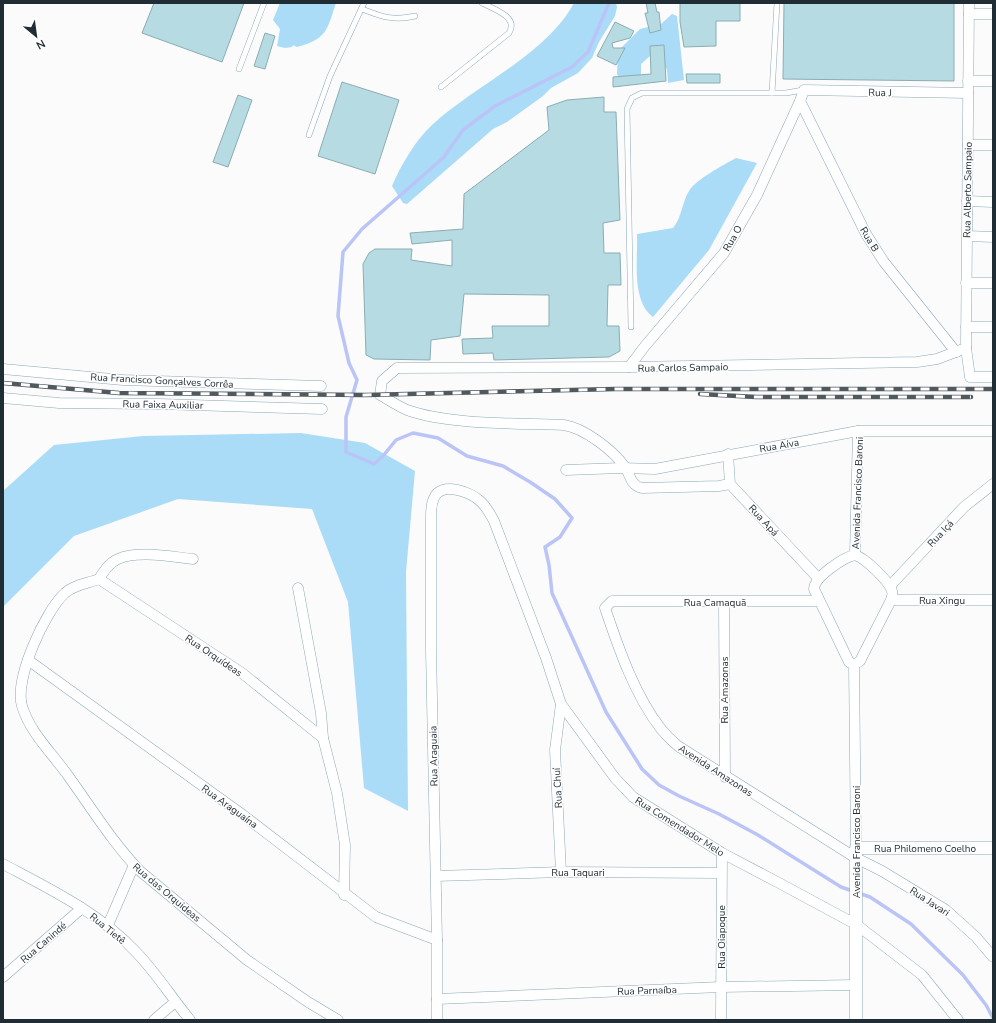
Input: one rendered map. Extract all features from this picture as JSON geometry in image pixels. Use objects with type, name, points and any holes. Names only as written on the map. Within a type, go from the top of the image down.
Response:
[{"type":"street","name":"Rua Alberto Sampaio","points":[[969,3],[966,348],[970,377],[993,377]]},
{"type":"street","points":[[969,14],[993,14]]},
{"type":"street","points":[[968,81],[993,81]]},
{"type":"street","points":[[800,101],[804,90]]},
{"type":"street","name":"Rua J","points":[[804,90],[968,93]]},
{"type":"street","name":"Rua B","points":[[800,101],[866,234],[884,262],[956,352]]},
{"type":"street","name":"Rua O","points":[[629,368],[644,346],[724,253],[757,195],[800,101]]},
{"type":"street","points":[[968,145],[993,145]]},
{"type":"street","points":[[967,202],[993,202]]},
{"type":"street","points":[[967,236],[993,237]]},
{"type":"street","points":[[966,283],[993,283]]},
{"type":"street","points":[[966,327],[993,327]]},
{"type":"street","name":"Rua Carlos Sampaio","points":[[625,468],[603,445],[588,434],[570,426],[471,421],[432,416],[406,410],[380,395],[382,381],[397,368],[629,368],[917,362],[937,359],[966,348]]},
{"type":"street","name":"Rua Francisco Gonçalves Corrêa","points":[[3,369],[123,380],[321,386]]},
{"type":"street","name":"Rua Faixa Auxiliar","points":[[3,398],[59,403],[159,404],[322,409]]},
{"type":"street","name":"Rua Aíva","points":[[566,470],[655,468],[858,431],[993,431]]},
{"type":"street","name":"Avenida Francisco Baroni","points":[[855,554],[858,431]]},
{"type":"street","points":[[625,468],[634,484],[642,488],[719,486],[730,484],[728,454]]},
{"type":"street","name":"Rua Apá","points":[[730,484],[818,578]]},
{"type":"street","name":"Rua Içá","points":[[890,586],[964,507],[993,484]]},
{"type":"street","name":"Rua Comendador Melo","points":[[438,493],[444,490],[456,490],[468,494],[480,500],[488,510],[494,521],[546,658],[561,704],[616,778],[633,797],[722,853],[857,921],[922,975],[958,1020]]},
{"type":"street","name":"Rua Araguaia","points":[[437,1020],[436,876],[430,650],[430,517],[434,498],[438,493]]},
{"type":"street","name":"Avenida Francisco Baroni","points":[[818,578],[844,559],[855,554]]},
{"type":"street","name":"Avenida Francisco Baroni","points":[[855,554],[890,586]]},
{"type":"street","points":[[99,579],[111,564],[124,557],[138,555],[193,559]]},
{"type":"street","points":[[818,578],[814,589],[849,662],[854,665],[860,661],[892,600],[893,593],[890,586]]},
{"type":"street","name":"Rua das Orquideas","points":[[99,579],[65,592],[44,622],[28,660],[22,678],[19,695],[28,722],[94,814],[134,865],[248,960],[308,1002],[338,1020]]},
{"type":"street","name":"Rua Orquídeas","points":[[99,579],[242,673],[323,738]]},
{"type":"street","points":[[298,588],[321,713],[323,738],[337,793],[345,845],[344,894]]},
{"type":"street","name":"Rua Xingu","points":[[892,600],[993,600]]},
{"type":"street","name":"Rua Camaquã","points":[[612,601],[819,601]]},
{"type":"street","name":"Avenida Amazonas","points":[[612,601],[605,608],[624,661],[647,706],[661,729],[678,746],[725,777],[856,858]]},
{"type":"street","name":"Rua Amazonas","points":[[724,602],[725,777]]},
{"type":"street","name":"Rua Araguaína","points":[[28,660],[243,815],[344,894],[376,917],[437,940]]},
{"type":"street","name":"Avenida Francisco Baroni","points":[[854,665],[857,921],[856,1020]]},
{"type":"street","name":"Rua Chuí","points":[[561,704],[555,750],[562,872]]},
{"type":"street","name":"Rua Philomeno Coelho","points":[[856,858],[993,848]]},
{"type":"street","name":"Rua Oiapoque","points":[[721,1020],[720,873],[722,853]]},
{"type":"street","name":"Rua Javari","points":[[856,858],[882,871],[946,910],[976,937],[993,957]]},
{"type":"street","name":"Rua Tietê","points":[[3,864],[54,890],[108,926],[137,953],[190,1020]]},
{"type":"street","points":[[108,926],[134,865]]},
{"type":"street","name":"Rua Taquari","points":[[436,876],[562,872],[720,873]]},
{"type":"street","name":"Rua Canindé","points":[[3,976],[82,908]]},
{"type":"street","name":"Rua Parnaíba","points":[[437,999],[721,987],[856,985]]},
{"type":"street","points":[[154,1020],[175,1002]]},
{"type":"lane","points":[[239,69],[264,3]]},
{"type":"lane","points":[[309,135],[330,76],[364,3]]},
{"type":"lane","points":[[441,87],[509,33],[512,27],[512,22],[507,17],[482,3]]},
{"type":"lane","points":[[772,93],[777,3]]},
{"type":"lane","points":[[362,9],[388,18],[400,20],[415,16]]},
{"type":"lane","points":[[631,327],[628,109],[632,98],[642,93],[772,93],[804,90]]},
{"type":"shaded area","points":[[280,3],[336,3],[328,27],[320,37],[307,44],[297,47],[293,45],[292,47],[285,48],[277,46],[280,29],[273,20]]},
{"type":"shaded area","points":[[574,3],[616,3],[617,7],[615,16],[599,42],[592,58],[578,73],[551,88],[543,96],[507,122],[493,129],[407,204],[403,203],[392,186],[409,154],[420,138],[432,125],[449,111],[508,69],[546,39],[562,22]]},
{"type":"shaded area","points":[[672,14],[677,16],[684,80],[668,83],[667,70],[658,49],[641,64],[641,80],[625,86],[617,74],[618,51],[640,29],[661,24]]},
{"type":"shaded area","points":[[736,158],[757,163],[709,250],[653,317],[646,310],[641,301],[637,279],[637,234],[673,228],[692,187],[697,182]]},
{"type":"shaded area","points":[[301,433],[365,443],[415,471],[406,572],[408,811],[364,788],[348,602],[312,509],[178,499],[74,536],[3,607],[3,491],[54,445],[143,436]]},
{"type":"building","points":[[154,3],[244,3],[222,62],[142,33]]},
{"type":"building","points":[[646,3],[655,3],[657,12],[659,12],[661,30],[650,33],[645,13],[648,13]]},
{"type":"building","points":[[680,3],[740,3],[740,21],[716,21],[716,46],[684,47],[680,22]]},
{"type":"building","points":[[784,3],[954,3],[954,81],[783,79]]},
{"type":"building","points":[[615,22],[634,31],[630,38],[612,43],[613,48],[625,48],[616,65],[597,56]]},
{"type":"building","points":[[265,33],[275,36],[265,69],[254,66]]},
{"type":"building","points":[[664,45],[666,81],[613,87],[613,77],[651,74],[650,46]]},
{"type":"building","points":[[686,74],[720,74],[720,83],[687,83]]},
{"type":"building","points":[[342,82],[399,100],[375,174],[318,156]]},
{"type":"building","points":[[238,95],[252,100],[228,167],[213,162]]},
{"type":"building","points":[[604,97],[604,112],[616,112],[620,220],[603,223],[604,253],[620,253],[621,285],[608,285],[607,326],[619,326],[620,351],[609,357],[494,360],[493,353],[463,354],[462,339],[493,338],[492,326],[549,326],[549,295],[464,294],[460,336],[431,340],[430,360],[374,359],[366,355],[363,264],[369,253],[375,249],[412,249],[411,260],[452,266],[452,240],[412,244],[410,233],[463,229],[464,194],[549,130],[547,107],[567,100]]},
{"type":"waterway","points":[[609,3],[588,52],[572,67],[495,106],[463,130],[443,158],[362,229],[343,252],[338,316],[349,363],[357,380],[346,417],[346,452],[374,464],[383,456],[396,440],[413,433],[438,438],[467,456],[503,466],[555,499],[572,518],[560,537],[545,547],[549,565],[552,593],[606,712],[642,769],[659,785],[758,835],[841,887],[870,897],[911,924],[963,975],[986,1005],[993,1018]]},
{"type":"railway","points":[[3,383],[119,393],[366,395],[615,389],[993,389]]},
{"type":"railway","points":[[700,394],[756,397],[971,397]]}]
